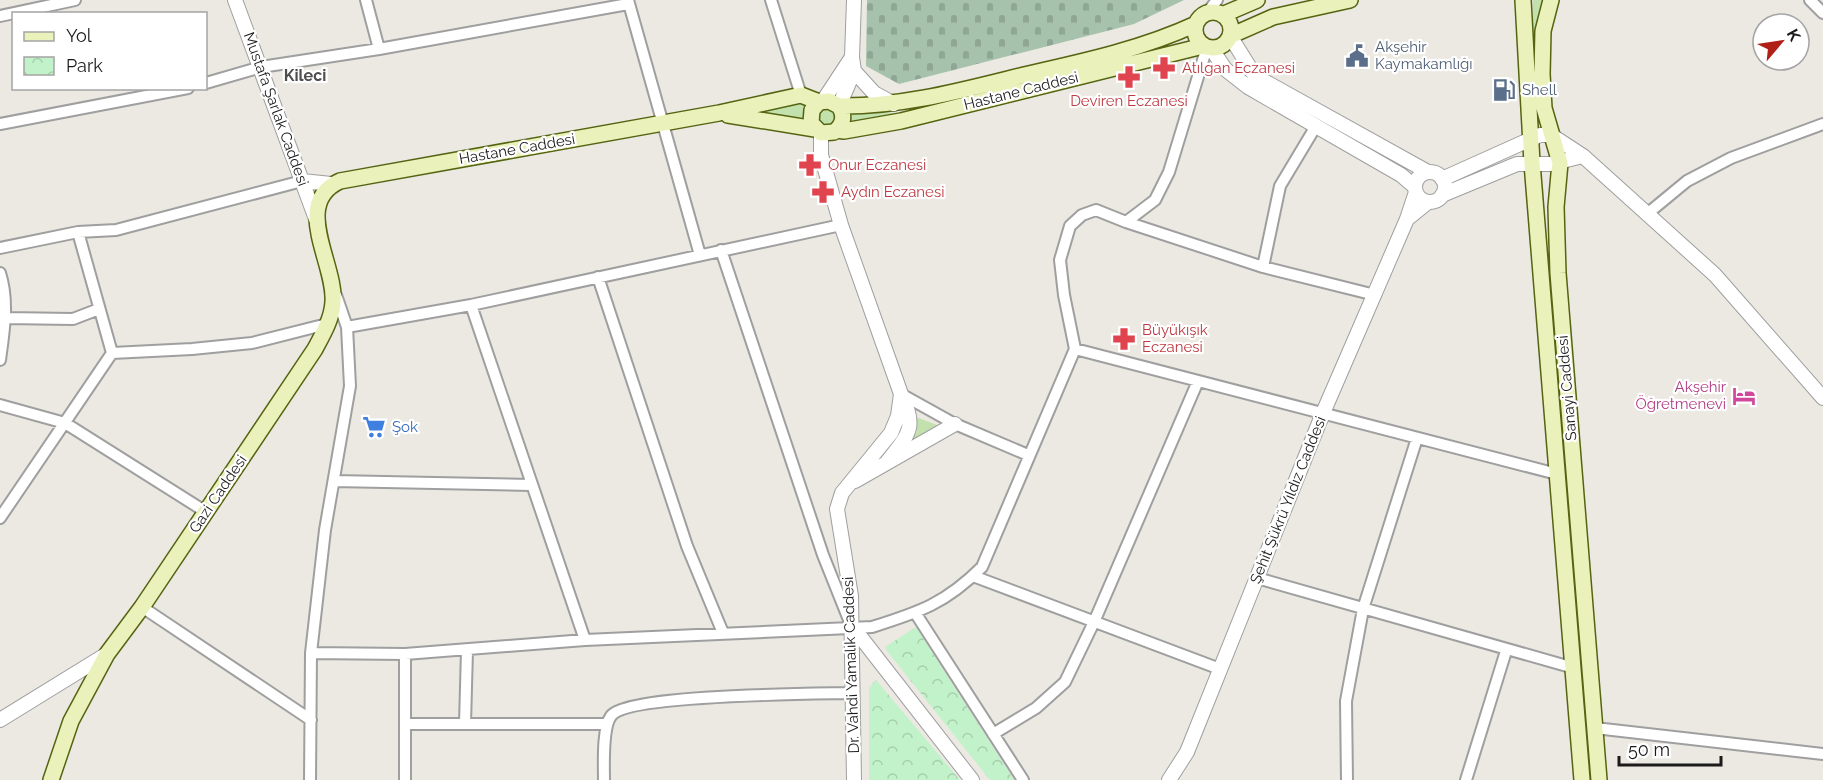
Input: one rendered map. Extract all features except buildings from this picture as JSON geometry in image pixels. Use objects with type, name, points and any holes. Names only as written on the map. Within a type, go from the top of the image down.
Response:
[{"type":"main road","name":"Hastane Caddesi","points":[[331,184],[661,124],[801,95],[838,106],[894,104],[1082,61],[1158,39],[1212,13],[1257,0]]},
{"type":"main road","points":[[1230,36],[1230,24],[1212,13],[1196,36],[1207,47],[1223,46],[1230,36],[1273,17],[1350,0]]},
{"type":"main road","name":"Sanayi Caddesi","points":[[1523,0],[1532,163],[1575,668],[1582,780]]},
{"type":"main road","name":"Sanayi Caddesi","points":[[1551,0],[1544,21],[1541,51],[1544,108],[1560,163],[1556,207],[1558,273],[1599,780]]},
{"type":"main road","name":"Hastane Caddesi","points":[[719,113],[831,133],[837,130],[901,121],[1207,47]]},
{"type":"main road","points":[[818,131],[810,116],[812,110],[821,102]]},
{"type":"main road","points":[[837,130],[843,118],[838,106]]},
{"type":"main road","name":"Gazi Caddesi","points":[[51,780],[70,721],[107,654],[142,607],[315,349],[327,324],[333,302],[333,287],[316,219],[321,197],[331,184]]},
{"type":"street","points":[[17,12],[75,0]]},
{"type":"street","name":"Mustafa Şarlak Caddesi","points":[[235,0],[316,219]]},
{"type":"street","points":[[366,0],[379,49]]},
{"type":"street","points":[[771,0],[801,95]]},
{"type":"street","points":[[838,106],[854,71],[852,57],[854,0]]},
{"type":"street","points":[[1212,13],[1217,0]]},
{"type":"street","points":[[1810,0],[1823,14]]},
{"type":"street","points":[[207,83],[261,67],[379,49],[628,2],[700,255]]},
{"type":"street","points":[[1230,36],[1255,76],[1428,172],[1439,175],[1442,179],[1442,195]]},
{"type":"street","points":[[1207,47],[1225,69],[1248,87],[1401,175],[1428,202]]},
{"type":"street","points":[[1126,222],[1155,200],[1169,172],[1207,47]]},
{"type":"street","points":[[821,102],[852,57]]},
{"type":"street","points":[[854,71],[874,93],[894,104]]},
{"type":"street","points":[[0,124],[178,90]]},
{"type":"street","points":[[1647,214],[1687,181],[1731,158],[1823,124]]},
{"type":"street","points":[[1263,267],[1280,186],[1316,126]]},
{"type":"street","name":"Dr. Vahdi Yamalık Caddesi","points":[[818,131],[822,155],[841,225],[910,415],[910,430],[886,462]]},
{"type":"street","points":[[1442,179],[1545,134],[1551,135],[1583,156],[1715,275],[1823,398]]},
{"type":"street","points":[[1407,219],[1428,202],[1442,195],[1517,164],[1560,163],[1583,156]]},
{"type":"street","points":[[1415,190],[1419,177],[1428,172]]},
{"type":"street","points":[[0,248],[78,232],[116,230],[302,181],[331,184]]},
{"type":"street","name":"Şehit Şükrü Yıldız Caddesi","points":[[1169,780],[1187,752],[1323,413],[1407,219],[1415,190]]},
{"type":"street","points":[[311,653],[405,654],[585,640],[852,626],[872,627],[916,614],[958,591],[982,567],[1075,349],[1064,295],[1060,260],[1070,226],[1082,215],[1096,210],[1263,267],[1375,295]]},
{"type":"street","points":[[347,327],[471,305],[841,225]]},
{"type":"street","points":[[78,232],[112,353]]},
{"type":"street","points":[[721,250],[823,555],[852,626],[972,780]]},
{"type":"street","points":[[0,273],[4,286],[5,318],[0,360]]},
{"type":"street","points":[[598,277],[687,546],[723,633]]},
{"type":"street","points":[[310,780],[311,653],[325,531],[351,386],[347,327],[333,287]]},
{"type":"street","points":[[471,305],[585,640]]},
{"type":"street","points":[[5,318],[73,319],[99,309]]},
{"type":"street","points":[[112,353],[252,343],[327,324]]},
{"type":"street","points":[[1075,349],[1557,474]]},
{"type":"street","points":[[0,518],[112,353]]},
{"type":"street","points":[[993,734],[1036,708],[1065,682],[1094,622],[1198,381]]},
{"type":"street","points":[[901,394],[955,424],[1028,455]]},
{"type":"street","name":"Dr. Vahdi Yamalık Caddesi","points":[[854,780],[851,596],[837,509],[842,494],[891,433],[898,416],[901,394]]},
{"type":"street","points":[[0,405],[65,423],[206,512]]},
{"type":"street","name":"Dr. Vahdi Yamalık Caddesi","points":[[851,484],[955,424]]},
{"type":"street","points":[[1347,780],[1346,701],[1363,609],[1418,438]]},
{"type":"street","points":[[333,481],[531,485]]},
{"type":"street","points":[[973,576],[1221,669]]},
{"type":"street","points":[[1257,578],[1506,651],[1575,668]]},
{"type":"street","points":[[142,607],[310,720]]},
{"type":"street","points":[[916,614],[1023,780]]},
{"type":"street","points":[[465,724],[467,650]]},
{"type":"street","points":[[1466,780],[1506,651]]},
{"type":"street","points":[[0,720],[107,654]]},
{"type":"street","points":[[405,654],[405,780]]},
{"type":"street","points":[[604,780],[607,724],[611,715],[621,709],[675,700],[853,693]]},
{"type":"street","points":[[405,724],[607,724]]},
{"type":"street","points":[[1595,728],[1823,754]]},
{"type":"green space","points":[[867,0],[1184,0],[1134,24],[899,84],[866,66]]},
{"type":"green space","points":[[1533,0],[1544,0],[1540,120],[1531,122]]},
{"type":"green space","points":[[806,103],[805,123],[739,114]]},
{"type":"green space","points":[[824,108],[830,108],[835,116],[833,122],[824,124],[819,119],[819,113]]},
{"type":"green space","points":[[850,111],[902,113],[846,127]]},
{"type":"green space","points":[[916,417],[937,425],[909,442],[917,432]]},
{"type":"green space","points":[[916,627],[1014,780],[990,780],[887,651],[885,647]]},
{"type":"green space","points":[[876,680],[960,780],[869,780],[869,688]]},
{"type":"place","name":"Akşehir Kaymakamlığı","points":[[1357,56]]},
{"type":"place","name":"Atılgan Eczanesi","points":[[1164,68]]},
{"type":"place","name":"Deviren Eczanesi","points":[[1129,77]]},
{"type":"place","name":"Shell","points":[[1504,90]]},
{"type":"place","name":"Onur Eczanesi","points":[[810,165]]},
{"type":"place","name":"Aydın Eczanesi","points":[[823,192]]},
{"type":"place","name":"Büyükışık Eczanesi","points":[[1124,339]]},
{"type":"place","name":"Akşehir Öğretmenevi","points":[[1744,396]]},
{"type":"place","name":"Şok","points":[[374,427]]},
{"type":"district","name":"Kileci","points":[[305,75]]}]
